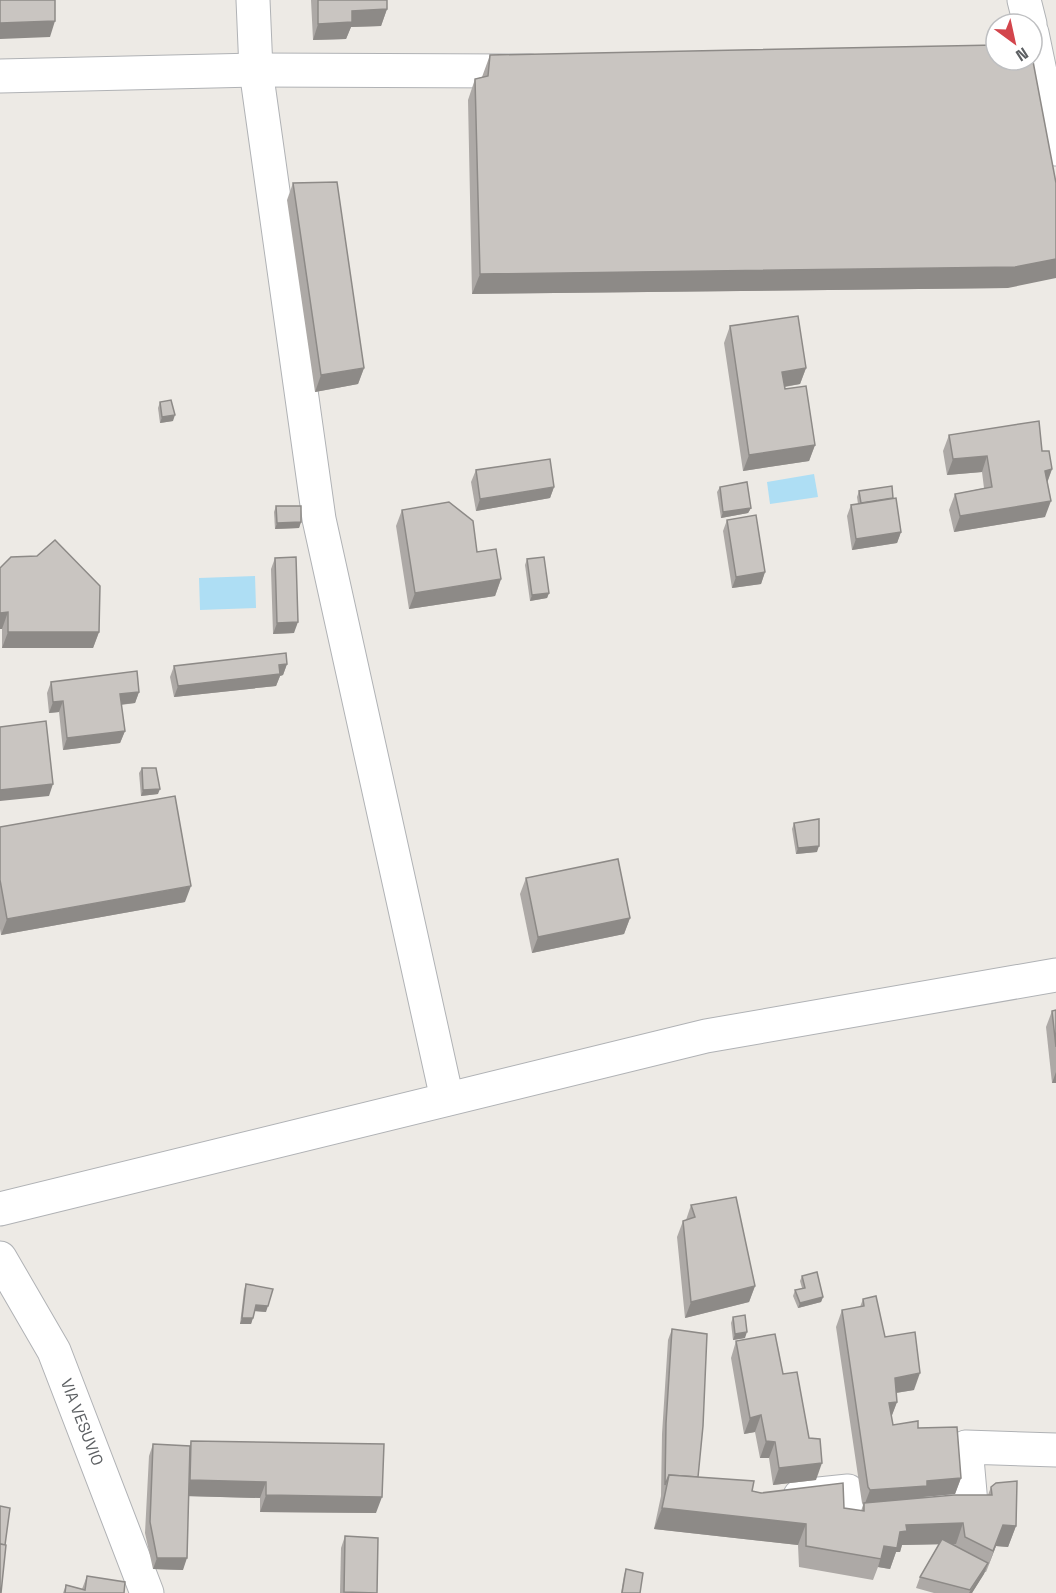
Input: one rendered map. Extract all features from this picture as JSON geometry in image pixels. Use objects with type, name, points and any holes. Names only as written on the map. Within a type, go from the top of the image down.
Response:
[{"type":"street","points":[[253,0],[256,70],[319,519],[447,1100]]},
{"type":"street","points":[[0,76],[256,70],[555,71]]},
{"type":"street","points":[[1043,72],[1056,149]]},
{"type":"street","points":[[0,1209],[706,1036],[1056,975]]},
{"type":"street","name":"VIA VESUVIO","points":[[0,1258],[54,1351],[147,1593]]},
{"type":"street","points":[[778,1498],[848,1491],[852,1516],[971,1504],[966,1447],[1056,1450]]},
{"type":"water","points":[[814,474],[818,497],[770,504],[767,482]]},
{"type":"water","points":[[255,576],[256,608],[200,610],[199,578]]},
{"type":"building","points":[[0,0],[55,0],[55,21],[0,23]]},
{"type":"building","points":[[318,0],[387,0],[387,9],[352,11],[352,22],[318,24]]},
{"type":"building","points":[[984,45],[984,72],[1035,72],[1056,183],[1056,259],[1015,267],[480,274],[475,79],[488,76],[490,55]]},
{"type":"building","points":[[337,182],[364,368],[321,375],[293,183]]},
{"type":"building","points":[[798,316],[806,368],[782,372],[785,389],[806,386],[815,445],[749,455],[730,326]]},
{"type":"building","points":[[171,400],[175,415],[162,417],[160,402]]},
{"type":"building","points":[[1039,421],[1042,451],[1049,451],[1052,469],[1045,471],[1051,501],[960,516],[955,494],[992,487],[987,456],[953,459],[949,435]]},
{"type":"building","points":[[550,459],[554,487],[480,499],[476,470]]},
{"type":"building","points":[[747,482],[751,508],[723,512],[720,487]]},
{"type":"building","points":[[892,486],[893,498],[861,503],[859,491]]},
{"type":"building","points":[[896,498],[901,532],[856,539],[851,505]]},
{"type":"building","points":[[449,502],[473,521],[477,552],[496,549],[501,579],[415,593],[402,510]]},
{"type":"building","points":[[276,506],[301,506],[301,522],[277,523]]},
{"type":"building","points":[[756,515],[765,572],[736,577],[727,520]]},
{"type":"building","points":[[55,540],[100,586],[99,632],[8,632],[8,612],[0,613],[0,568],[11,557],[37,556]]},
{"type":"building","points":[[296,557],[298,622],[277,623],[275,558]]},
{"type":"building","points":[[544,557],[549,593],[532,595],[527,559]]},
{"type":"building","points":[[286,653],[287,664],[279,665],[280,674],[178,686],[174,666]]},
{"type":"building","points":[[137,671],[139,692],[120,694],[125,731],[67,738],[63,701],[53,702],[51,682]]},
{"type":"building","points":[[46,721],[53,784],[0,790],[0,727]]},
{"type":"building","points":[[142,768],[156,768],[160,789],[143,790]]},
{"type":"building","points":[[175,796],[191,886],[7,919],[0,880],[0,827]]},
{"type":"building","points":[[819,819],[819,846],[798,848],[794,823]]},
{"type":"building","points":[[618,859],[630,918],[538,937],[526,878]]},
{"type":"building","points":[[1056,1010],[1056,1047],[1052,1011]]},
{"type":"building","points":[[736,1197],[755,1286],[691,1302],[683,1221],[695,1217],[691,1205]]},
{"type":"building","points":[[817,1272],[823,1297],[800,1303],[795,1290],[805,1288],[802,1276]]},
{"type":"building","points":[[246,1284],[273,1289],[268,1306],[256,1305],[253,1318],[242,1318]]},
{"type":"building","points":[[876,1296],[885,1337],[915,1332],[920,1373],[895,1378],[897,1402],[889,1403],[893,1425],[918,1421],[918,1428],[957,1427],[961,1478],[927,1481],[927,1486],[870,1490],[868,1487],[842,1310],[864,1306],[863,1299]]},
{"type":"building","points":[[745,1315],[747,1332],[735,1334],[733,1317]]},
{"type":"building","points":[[672,1329],[707,1334],[703,1426],[698,1477],[669,1475],[665,1485],[666,1423]]},
{"type":"building","points":[[775,1334],[783,1374],[797,1372],[809,1438],[820,1439],[822,1463],[779,1468],[775,1442],[766,1441],[761,1415],[750,1418],[736,1341]]},
{"type":"building","points":[[191,1441],[384,1444],[382,1497],[266,1495],[266,1482],[190,1480]]},
{"type":"building","points":[[153,1444],[190,1446],[187,1558],[157,1558],[150,1522]]},
{"type":"building","points":[[669,1475],[754,1481],[752,1491],[761,1493],[843,1483],[844,1508],[864,1511],[864,1503],[954,1495],[992,1495],[991,1487],[996,1483],[1017,1481],[1016,1526],[1003,1525],[993,1551],[965,1537],[963,1523],[906,1525],[907,1531],[900,1532],[897,1548],[884,1546],[881,1559],[806,1546],[806,1524],[662,1508]]},
{"type":"building","points":[[0,1506],[10,1508],[5,1545],[0,1544]]},
{"type":"building","points":[[345,1536],[378,1538],[377,1593],[344,1592]]},
{"type":"building","points":[[942,1539],[988,1563],[970,1590],[920,1577]]},
{"type":"building","points":[[0,1544],[6,1545],[1,1593],[0,1593]]},
{"type":"building","points":[[626,1569],[643,1573],[640,1593],[622,1593]]},
{"type":"building","points":[[87,1576],[125,1582],[124,1593],[65,1593],[66,1585],[85,1590]]}]
